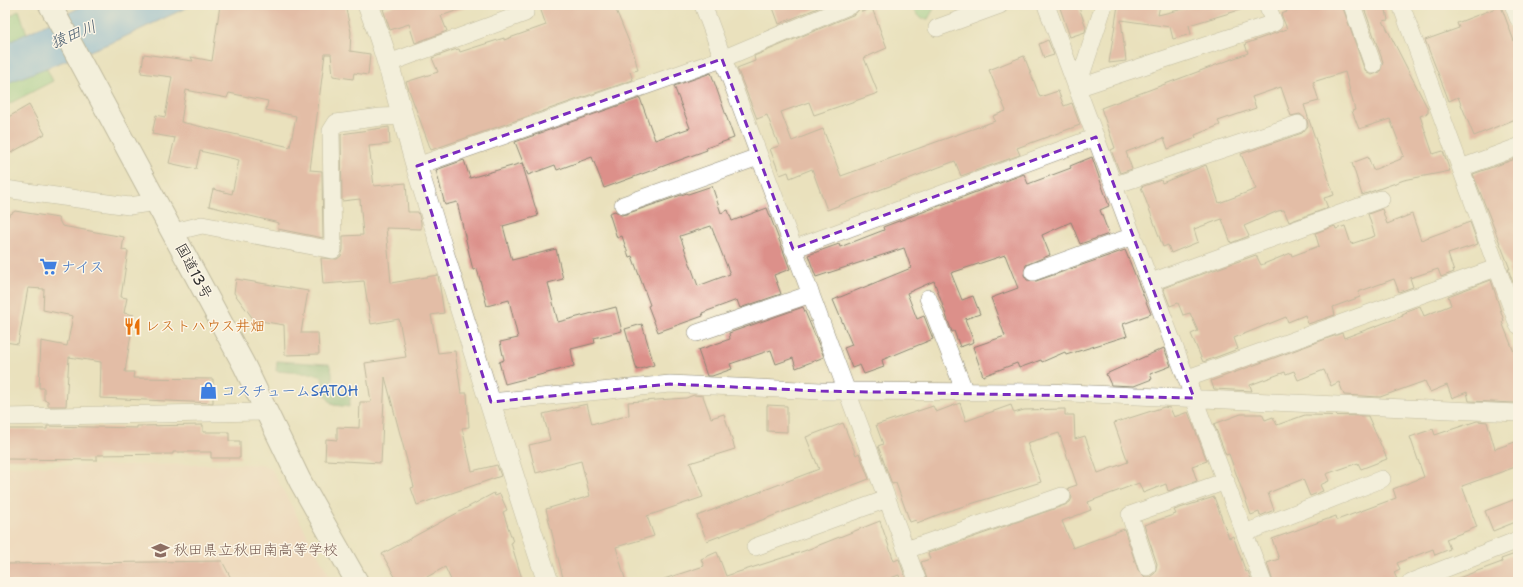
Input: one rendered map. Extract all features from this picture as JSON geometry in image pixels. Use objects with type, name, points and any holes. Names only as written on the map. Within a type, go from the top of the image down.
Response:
[{"type":"highway","name":"国道13号","points":[[50,5],[174,232],[244,365],[300,480],[357,582]]},
{"type":"street","points":[[368,5],[382,41],[417,166],[490,402],[548,582]]},
{"type":"street","points":[[703,5],[758,157],[918,582]]},
{"type":"street","points":[[417,166],[722,58],[851,5]]},
{"type":"street","points":[[937,28],[1000,5]]},
{"type":"street","points":[[1046,5],[1188,378],[1194,398],[1263,582]]},
{"type":"street","points":[[1077,88],[1104,5]]},
{"type":"street","points":[[1077,88],[1274,23],[1267,5]]},
{"type":"street","points":[[1352,5],[1373,65]]},
{"type":"street","points":[[1401,5],[1518,325]]},
{"type":"street","points":[[388,63],[526,13]]},
{"type":"street","points":[[174,232],[202,225],[333,250],[331,131],[336,123],[381,117],[402,116]]},
{"type":"street","points":[[1115,185],[1298,124]]},
{"type":"street","points":[[793,249],[1096,136]]},
{"type":"street","points":[[1461,168],[1518,147]]},
{"type":"street","points":[[623,205],[758,157]]},
{"type":"street","points":[[5,189],[129,206],[157,202]]},
{"type":"street","points":[[1151,282],[1381,199]]},
{"type":"street","points":[[1033,272],[1133,236]]},
{"type":"street","points":[[1188,378],[1496,268]]},
{"type":"street","points":[[697,334],[810,294]]},
{"type":"street","points":[[928,298],[965,392]]},
{"type":"street","points":[[490,402],[670,384],[846,391],[965,392],[1194,398],[1518,413]]},
{"type":"street","points":[[5,417],[266,412]]},
{"type":"street","points":[[1245,533],[1382,479]]},
{"type":"street","points":[[1147,567],[1130,516],[1226,481]]},
{"type":"street","points":[[906,550],[1062,496]]},
{"type":"street","points":[[755,547],[887,499]]},
{"type":"street","points":[[1411,582],[1518,540]]},
{"type":"highlighted area","points":[[722,59],[793,249],[1096,137],[1194,398],[821,391],[670,384],[491,402],[417,166]]},
{"type":"shaded area","name":"秋田県立秋田南高等学校","points":[[261,464],[271,468],[333,582],[5,582],[5,466]]},
{"type":"green space","points":[[911,5],[936,5],[928,19],[922,19],[912,9]]},
{"type":"green space","points":[[19,10],[28,37],[5,49],[5,20]]},
{"type":"green space","points":[[43,61],[53,81],[5,106],[5,76]]},
{"type":"green space","points":[[277,361],[329,364],[332,371],[333,387],[342,393],[351,396],[349,407],[333,405],[324,394],[322,377],[313,374],[276,371]]},
{"type":"water","name":"猿田川","points":[[85,5],[192,5],[118,40],[5,84],[5,44]]},
{"type":"building","points":[[220,5],[345,5],[351,32],[350,51],[370,54],[368,75],[354,73],[353,79],[333,76],[331,54],[325,54],[310,170],[322,171],[323,238],[278,229],[279,223],[209,206],[213,189],[232,194],[239,160],[200,151],[196,169],[169,163],[175,138],[152,134],[156,115],[165,117],[172,77],[141,73],[144,54],[193,61],[191,57],[212,61]],"holes":[[[186,90],[227,98],[229,93],[268,101],[266,110],[296,116],[290,147],[181,122]]]},
{"type":"building","points":[[396,5],[467,5],[467,7],[441,16],[447,31],[415,43],[409,24],[390,30],[383,9]]},
{"type":"building","points":[[539,5],[614,5],[634,54],[638,70],[630,72],[633,80],[431,150],[406,82],[438,72],[432,58],[454,50],[459,49],[460,52],[504,38],[504,40],[546,25]]},
{"type":"building","points":[[772,5],[825,5],[779,24]]},
{"type":"building","points":[[1059,5],[1078,5],[1086,27],[1085,32],[1070,37]]},
{"type":"building","points":[[1118,5],[1160,5],[1158,15],[1200,5],[1243,5],[1243,9],[1189,25],[1191,34],[1173,39],[1170,27],[1121,20],[1126,61],[1109,63]]},
{"type":"building","points":[[1284,5],[1342,5],[1364,68],[1367,73],[1372,75],[1380,72],[1383,62],[1363,5],[1385,5],[1388,20],[1383,21],[1428,109],[1428,113],[1420,116],[1433,154],[1443,151],[1450,171],[1404,180],[1362,195],[1352,163],[1368,157],[1373,170],[1401,159],[1401,157],[1404,156],[1390,119],[1359,129],[1352,111],[1355,110],[1345,72],[1313,82],[1319,101],[1304,105],[1334,195],[1324,198],[1328,208],[1289,222],[1284,210],[1278,211],[1244,226],[1249,236],[1231,243],[1222,219],[1194,229],[1198,242],[1171,253],[1168,245],[1163,247],[1141,187],[1161,180],[1162,183],[1206,165],[1219,203],[1256,189],[1241,154],[1302,133],[1308,126],[1307,120],[1300,114],[1291,116],[1281,87],[1252,97],[1256,108],[1218,121],[1220,125],[1195,135],[1196,138],[1168,149],[1164,138],[1126,152],[1132,169],[1120,173],[1111,150],[1115,148],[1101,108],[1248,53],[1245,44],[1287,29],[1281,14],[1287,12]]},
{"type":"building","points":[[1501,6],[1514,41],[1518,39],[1518,118],[1474,136],[1458,97],[1449,101],[1425,40],[1459,28],[1457,23]]},
{"type":"building","points":[[861,7],[862,12],[872,8],[887,48],[864,58],[878,93],[814,115],[809,102],[781,112],[792,141],[823,129],[841,176],[995,121],[993,116],[1006,111],[989,70],[1024,56],[1040,97],[1058,91],[1064,106],[1072,103],[1080,125],[1017,148],[1020,155],[961,176],[955,161],[827,210],[812,169],[790,178],[788,172],[780,175],[770,149],[779,146],[767,115],[757,119],[737,68],[755,61],[754,56],[855,14]]},
{"type":"building","points":[[1048,40],[1054,55],[1044,58],[1039,44]]},
{"type":"building","points":[[711,73],[734,138],[706,148],[707,150],[604,188],[592,157],[557,170],[555,165],[528,175],[515,142],[640,98],[655,140],[690,128],[674,86]]},
{"type":"building","points":[[29,105],[45,134],[5,156],[5,119]]},
{"type":"building","points":[[389,127],[390,144],[369,146],[374,186],[406,183],[408,212],[418,212],[421,222],[421,229],[386,228],[391,283],[438,275],[444,313],[431,315],[438,353],[455,351],[461,393],[467,393],[469,427],[462,428],[472,471],[497,465],[501,476],[417,505],[411,488],[414,487],[385,377],[381,463],[325,460],[326,439],[337,440],[337,427],[359,428],[360,402],[371,402],[365,363],[406,357],[399,319],[371,324],[364,281],[323,284],[321,258],[337,259],[341,256],[343,250],[343,236],[363,235],[360,199],[342,201],[341,134]]},
{"type":"building","points":[[1092,157],[1109,206],[1100,210],[1109,234],[1080,244],[1071,222],[1042,235],[1050,255],[1026,265],[1024,275],[1027,280],[1036,281],[1125,250],[1151,314],[1123,324],[1127,336],[1066,355],[1065,352],[1042,362],[1041,360],[1019,368],[1017,363],[983,376],[973,347],[1005,336],[991,298],[1018,288],[1005,255],[951,273],[962,300],[973,296],[980,314],[965,319],[974,342],[960,347],[954,331],[952,332],[934,281],[907,293],[917,319],[924,316],[933,339],[882,360],[884,367],[864,374],[860,365],[852,368],[844,348],[852,345],[833,300],[911,268],[904,248],[816,277],[808,255],[839,244],[840,247],[884,230],[883,227],[1024,174],[1028,184],[1071,168],[1070,166]]},
{"type":"building","points":[[1518,158],[1517,287],[1516,284],[1514,285],[1508,269],[1510,269],[1473,174]]},
{"type":"building","points":[[464,160],[470,178],[522,163],[538,216],[503,226],[512,260],[556,249],[563,279],[548,283],[558,322],[616,307],[622,331],[594,338],[595,343],[571,349],[574,366],[505,384],[499,362],[504,360],[500,342],[518,338],[509,300],[487,306],[477,269],[473,270],[457,202],[445,205],[436,170]]},
{"type":"building","points":[[712,186],[721,213],[728,210],[732,221],[767,208],[790,269],[774,275],[781,294],[740,308],[737,300],[702,313],[703,316],[658,332],[632,256],[629,257],[622,236],[617,238],[609,213],[615,211],[621,215],[626,214],[687,193],[688,194]],"holes":[[[711,226],[730,274],[698,286],[680,236]]]},
{"type":"building","points":[[1382,209],[1387,224],[1412,214],[1421,240],[1470,222],[1478,244],[1448,254],[1454,272],[1441,277],[1438,269],[1410,278],[1413,287],[1399,292],[1394,279],[1358,292],[1360,297],[1333,307],[1335,315],[1308,324],[1305,315],[1288,322],[1286,317],[1234,338],[1238,349],[1203,362],[1191,334],[1198,331],[1190,313],[1183,315],[1178,303],[1170,306],[1163,288],[1256,255],[1261,265],[1291,253],[1292,256],[1319,246],[1315,233],[1335,226],[1336,229],[1345,226],[1351,244],[1375,236],[1368,214]]},
{"type":"building","points":[[15,211],[58,218],[62,226],[124,237],[122,250],[128,251],[121,297],[127,298],[124,313],[134,315],[125,372],[134,372],[133,378],[213,379],[213,403],[100,398],[101,362],[69,357],[66,406],[48,406],[48,401],[44,400],[44,388],[39,388],[41,341],[67,346],[73,316],[43,310],[44,289],[28,288],[18,344],[5,342],[5,218]]},
{"type":"building","points":[[236,279],[308,291],[301,333],[318,333],[319,354],[285,355],[284,325],[254,320],[234,293]]},
{"type":"building","points":[[1491,280],[1504,321],[1502,322],[1518,362],[1518,401],[1514,403],[1469,401],[1467,392],[1452,398],[1447,385],[1430,392],[1425,381],[1380,397],[1344,395],[1339,382],[1331,386],[1324,370],[1298,380],[1294,371],[1286,374],[1285,372],[1250,385],[1252,391],[1214,389],[1211,381],[1342,333],[1344,338],[1403,316],[1402,314],[1407,312],[1406,311],[1420,306],[1424,316],[1451,305],[1448,296]]},
{"type":"building","points":[[803,307],[824,357],[796,368],[793,358],[776,364],[771,350],[730,364],[732,369],[712,376],[707,376],[698,350],[730,339],[729,333]]},
{"type":"building","points":[[642,324],[654,365],[637,370],[625,329]]},
{"type":"building","points":[[1164,348],[1171,366],[1150,374],[1152,379],[1134,386],[1111,385],[1106,374]]},
{"type":"building","points":[[694,395],[703,396],[711,418],[724,414],[735,449],[690,463],[703,497],[647,516],[654,536],[616,547],[626,582],[564,582],[546,509],[590,496],[581,461],[536,473],[529,445],[550,440],[543,414],[587,404],[592,424],[598,422],[598,424],[629,415],[628,402],[686,398]]},
{"type":"building","points":[[960,403],[966,421],[1011,405],[1014,413],[1024,410],[1065,409],[1065,415],[1074,415],[1075,439],[1085,436],[1098,473],[1128,462],[1114,423],[1164,407],[1170,408],[1174,417],[1188,412],[1207,461],[1192,466],[1197,481],[1168,491],[1166,484],[1143,493],[1139,483],[1088,502],[1091,510],[1062,521],[1073,548],[1124,529],[1138,570],[1145,577],[1150,577],[1155,573],[1157,564],[1144,525],[1176,514],[1174,510],[1214,497],[1229,538],[1233,536],[1246,572],[1248,571],[1252,582],[928,582],[921,562],[930,559],[928,553],[1065,505],[1070,502],[1072,498],[1068,488],[1077,485],[1059,433],[1027,443],[1041,482],[945,512],[917,523],[916,520],[910,522],[896,483],[892,484],[878,446],[883,444],[876,425],[933,406],[936,412]]},
{"type":"building","points":[[767,405],[787,406],[787,432],[767,431]]},
{"type":"building","points":[[1241,414],[1262,414],[1265,420],[1273,417],[1277,425],[1305,415],[1368,416],[1387,459],[1361,469],[1358,463],[1326,474],[1329,481],[1320,485],[1323,491],[1310,496],[1303,479],[1268,493],[1274,510],[1260,516],[1259,512],[1251,515],[1229,454],[1226,455],[1214,424]]},
{"type":"building","points":[[1477,421],[1487,422],[1495,449],[1518,441],[1518,466],[1462,486],[1477,527],[1446,539],[1450,549],[1435,555],[1433,549],[1397,563],[1400,569],[1394,572],[1398,582],[1273,582],[1267,563],[1279,559],[1272,539],[1336,516],[1337,520],[1396,498],[1393,489],[1424,477],[1410,437],[1433,429],[1435,435]]},
{"type":"building","points":[[843,423],[856,455],[859,453],[869,479],[707,541],[697,516],[819,469],[806,437]]},
{"type":"building","points":[[203,425],[203,432],[229,432],[229,441],[240,441],[240,458],[211,458],[211,452],[173,452],[173,454],[97,455],[97,460],[5,459],[5,429],[47,429],[47,426],[137,428],[137,426]]},
{"type":"building","points":[[494,493],[495,496],[500,494],[507,510],[503,512],[513,542],[511,543],[523,582],[452,582],[445,567],[418,582],[398,582],[382,554]]},
{"type":"building","points":[[1518,498],[1518,521],[1493,531],[1485,511]]},
{"type":"building","points":[[880,521],[894,561],[899,559],[907,582],[901,582],[899,575],[880,582],[665,582],[664,579],[704,566],[701,559],[717,552],[726,576],[804,551]]},
{"type":"building","points":[[1515,554],[1516,557],[1518,556],[1518,582],[1454,582],[1453,580],[1502,562],[1501,559]]},
{"type":"building","points":[[222,561],[233,582],[5,582],[5,564]]},
{"type":"place","name":"ナイス","points":[[48,267]]},
{"type":"place","name":"レストハウス井畑","points":[[132,326]]},
{"type":"place","name":"コスチュームSATOH","points":[[208,391]]},
{"type":"place","name":"秋田県立秋田南高等学校","points":[[160,550]]}]
